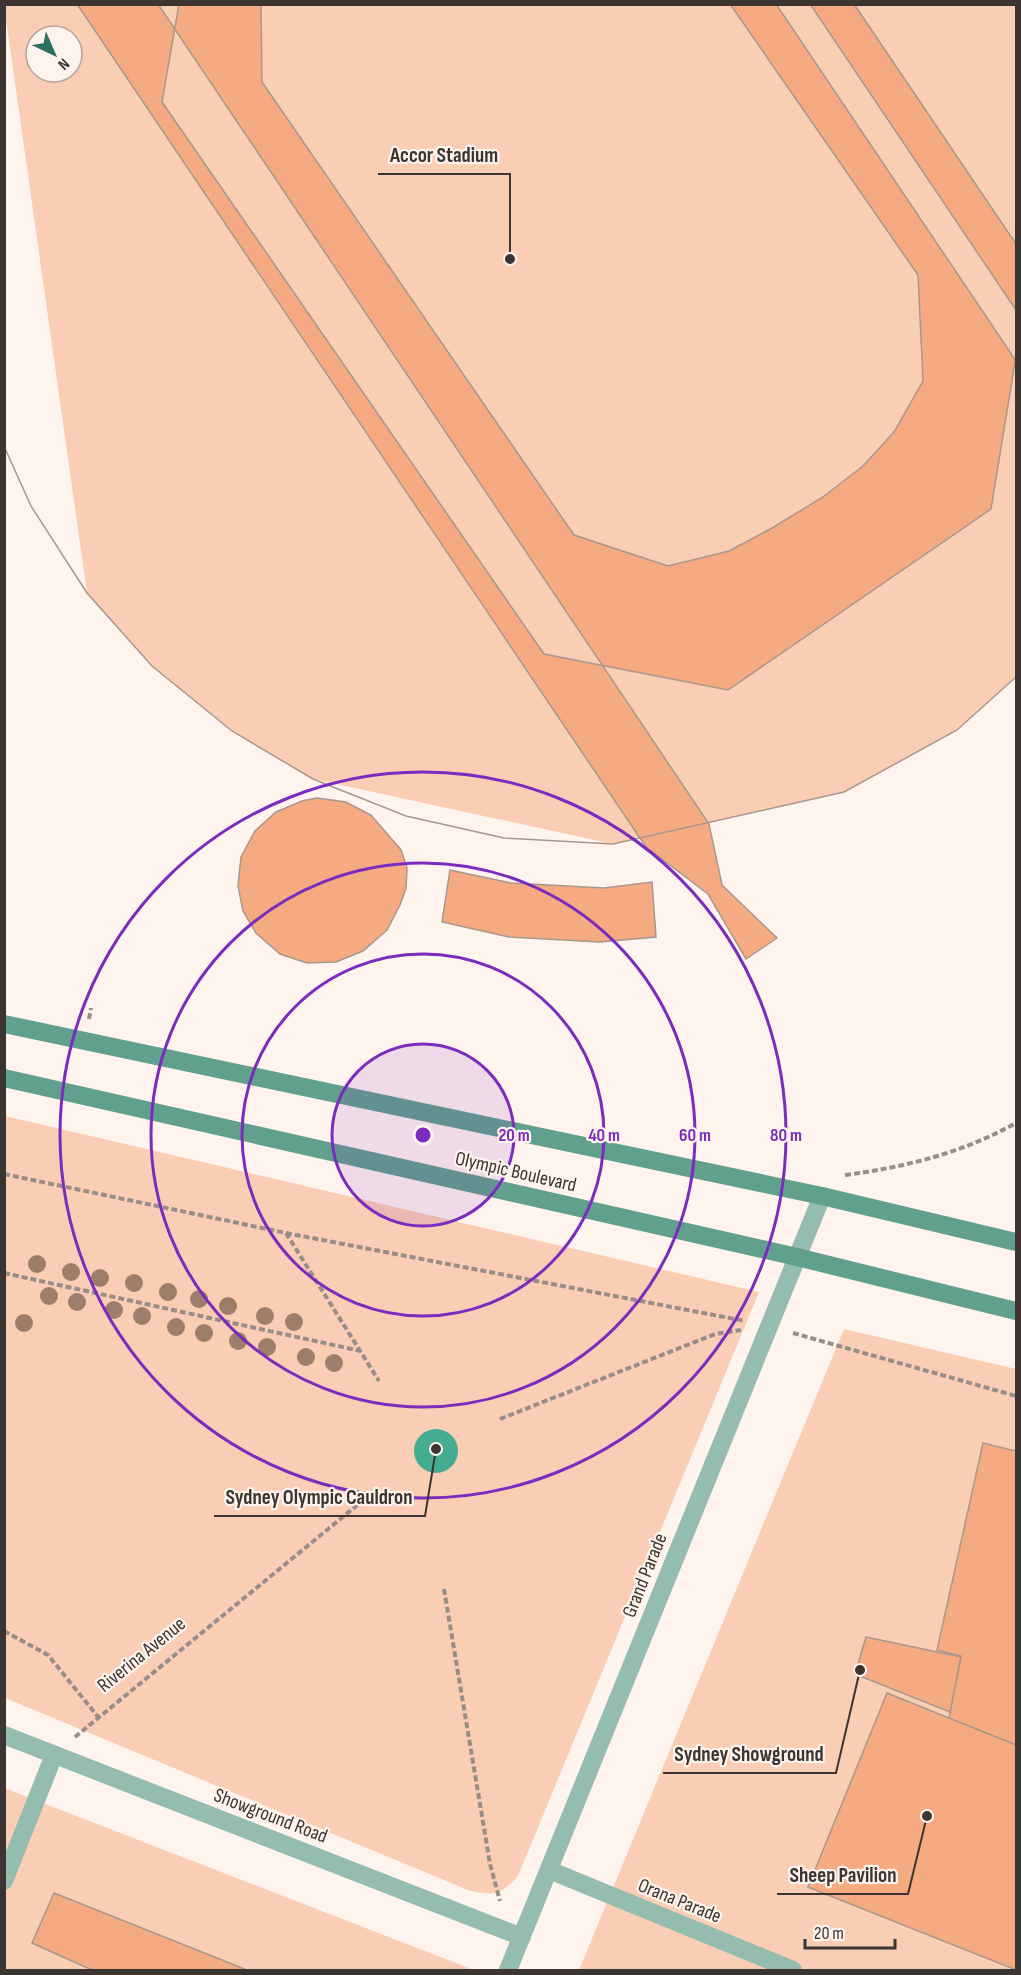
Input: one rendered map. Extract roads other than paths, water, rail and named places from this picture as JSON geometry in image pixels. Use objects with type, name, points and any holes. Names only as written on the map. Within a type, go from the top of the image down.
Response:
[{"type":"street","name":"Olympic Boulevard","points":[[4,1024],[822,1196],[1017,1242]]},
{"type":"street","name":"Olympic Boulevard","points":[[4,1078],[797,1257],[1017,1311]]},
{"type":"street","name":"Grand Parade","points":[[508,1971],[822,1196]]},
{"type":"street","name":"Showground Road","points":[[4,1735],[522,1937]]},
{"type":"street","points":[[4,1881],[54,1755]]},
{"type":"street","name":"Orana Parade","points":[[549,1870],[793,1971]]},
{"type":"place","name":"Accor Stadium","points":[[510,259]]},
{"type":"place","name":"Sydney Olympic Cauldron","points":[[436,1449]]},
{"type":"place","name":"Sydney Showground","points":[[860,1670]]},
{"type":"place","name":"Sheep Pavilion","points":[[927,1816]]}]
